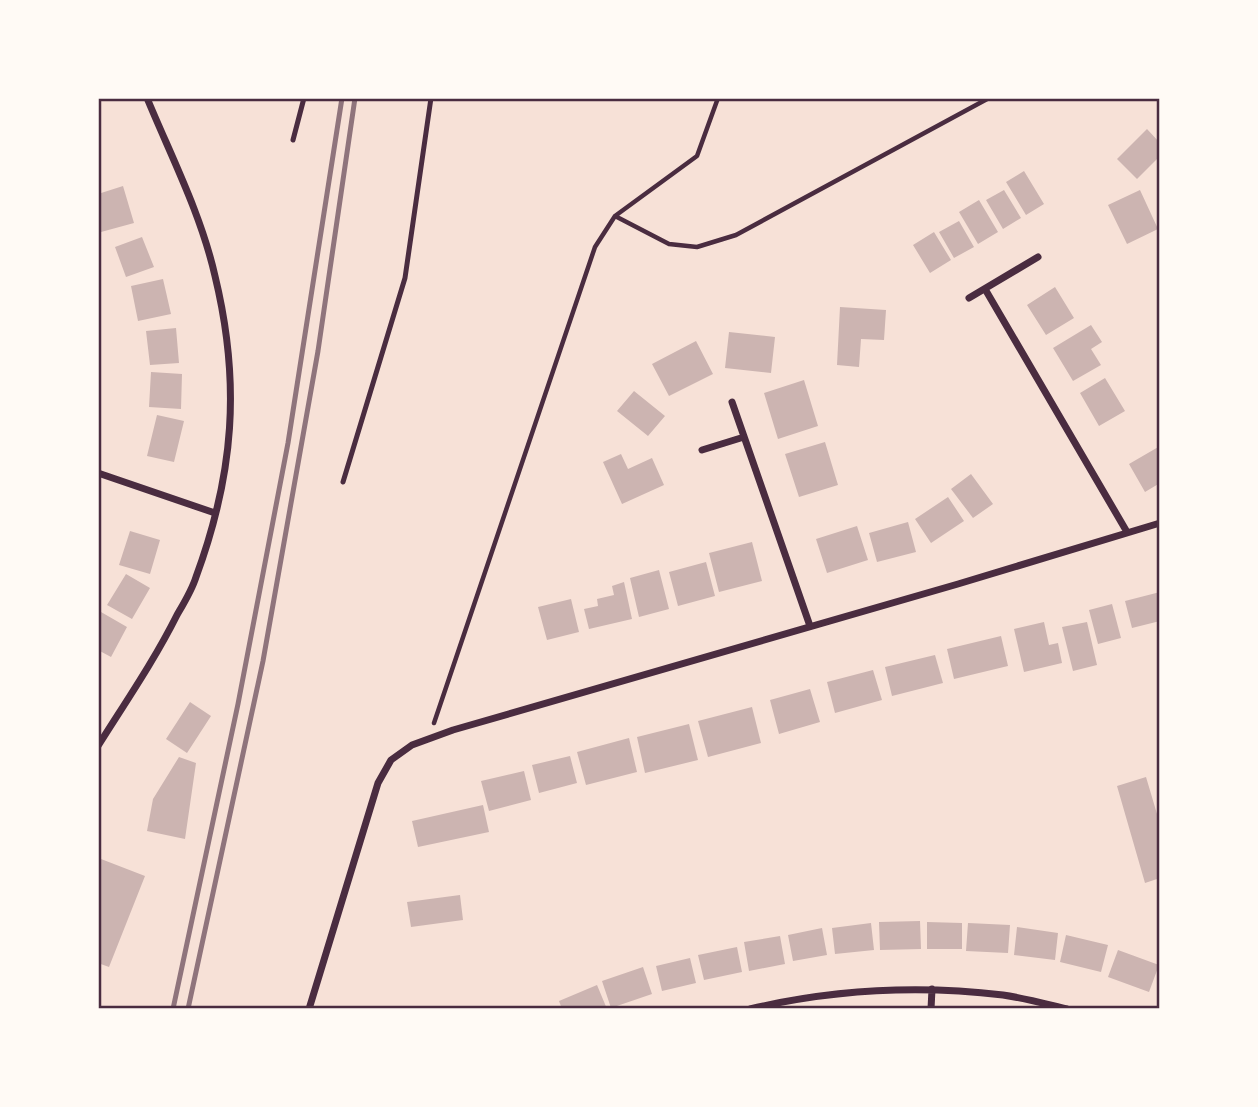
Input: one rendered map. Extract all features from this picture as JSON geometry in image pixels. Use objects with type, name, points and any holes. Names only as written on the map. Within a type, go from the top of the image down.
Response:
[{"type":"street","points":[[98,747],[163,643],[196,579],[225,468],[232,409],[231,371],[215,274],[198,222],[147,98]]},
{"type":"street","points":[[968,298],[1038,257]]},
{"type":"street","points":[[985,289],[1126,532]]},
{"type":"street","points":[[732,402],[810,626]]},
{"type":"street","points":[[702,450],[744,437]]},
{"type":"street","points":[[98,472],[215,513]]},
{"type":"street","points":[[309,1009],[378,783],[391,760],[412,745],[1160,523]]},
{"type":"street","points":[[931,1009],[932,989]]},
{"type":"street","points":[[750,1009],[841,992],[932,989],[1006,995],[1067,1009]]},
{"type":"lane","points":[[293,139],[303,98]]},
{"type":"lane","points":[[343,482],[405,278],[431,98]]},
{"type":"path","points":[[430,738],[449,674],[594,247],[615,216],[697,156],[718,98]]},
{"type":"path","points":[[615,216],[669,244],[697,247],[736,235],[989,98]]},
{"type":"building","points":[[1147,129],[1160,143],[1160,156],[1137,179],[1117,159]]},
{"type":"building","points":[[1024,171],[1044,204],[1026,215],[1006,182]]},
{"type":"building","points":[[123,186],[134,223],[101,232],[98,221],[98,194]]},
{"type":"building","points":[[1004,190],[1021,218],[1003,229],[986,200]]},
{"type":"building","points":[[1140,190],[1158,229],[1127,244],[1108,205]]},
{"type":"building","points":[[979,200],[998,232],[978,244],[959,212]]},
{"type":"building","points":[[959,221],[974,247],[954,258],[939,232]]},
{"type":"building","points":[[934,232],[951,260],[930,273],[913,245]]},
{"type":"building","points":[[142,237],[154,267],[126,277],[115,247]]},
{"type":"building","points":[[163,279],[171,314],[138,321],[131,286]]},
{"type":"building","points":[[1055,287],[1074,318],[1046,335],[1027,305]]},
{"type":"building","points":[[840,307],[886,310],[884,340],[861,339],[859,367],[837,365]]},
{"type":"building","points":[[1091,325],[1102,342],[1091,349],[1101,365],[1073,381],[1053,348]]},
{"type":"building","points":[[176,328],[179,363],[150,365],[146,331]]},
{"type":"building","points":[[729,332],[775,337],[771,373],[725,368]]},
{"type":"building","points":[[696,341],[713,374],[669,396],[652,364]]},
{"type":"building","points":[[151,372],[182,374],[181,409],[149,407]]},
{"type":"building","points":[[1105,378],[1125,411],[1099,426],[1080,393]]},
{"type":"building","points":[[804,380],[818,426],[778,439],[764,393]]},
{"type":"building","points":[[634,391],[665,416],[648,436],[617,411]]},
{"type":"building","points":[[157,415],[184,421],[174,462],[147,456]]},
{"type":"building","points":[[825,442],[838,485],[799,497],[785,454]]},
{"type":"building","points":[[1160,446],[1160,483],[1145,492],[1129,464]]},
{"type":"building","points":[[621,454],[628,469],[652,458],[664,485],[622,504],[603,462]]},
{"type":"building","points":[[971,474],[993,504],[973,518],[951,489]]},
{"type":"building","points":[[948,497],[964,521],[931,543],[915,519]]},
{"type":"building","points":[[908,522],[916,552],[877,562],[869,533]]},
{"type":"building","points":[[857,526],[868,560],[827,573],[816,539]]},
{"type":"building","points":[[130,531],[160,540],[150,574],[119,565]]},
{"type":"building","points":[[752,542],[762,581],[719,592],[709,553]]},
{"type":"building","points":[[706,562],[715,596],[678,606],[669,572]]},
{"type":"building","points":[[659,570],[669,609],[639,617],[630,578]]},
{"type":"building","points":[[126,574],[150,588],[132,619],[107,605]]},
{"type":"building","points":[[624,582],[632,619],[589,629],[584,609],[598,606],[597,599],[614,595],[612,586]]},
{"type":"building","points":[[1160,592],[1160,621],[1132,628],[1125,601]]},
{"type":"building","points":[[571,599],[579,632],[547,640],[538,607]]},
{"type":"building","points":[[1112,604],[1121,638],[1098,644],[1089,610]]},
{"type":"building","points":[[101,612],[127,627],[111,657],[98,650],[98,617]]},
{"type":"building","points":[[1044,622],[1049,645],[1058,643],[1062,663],[1024,672],[1014,629]]},
{"type":"building","points":[[1087,622],[1097,665],[1073,671],[1062,627]]},
{"type":"building","points":[[1001,636],[1008,666],[954,679],[947,649]]},
{"type":"building","points":[[935,655],[943,683],[892,696],[885,667]]},
{"type":"building","points":[[873,670],[882,700],[835,713],[827,682]]},
{"type":"building","points":[[810,689],[820,722],[779,734],[770,700]]},
{"type":"building","points":[[190,702],[211,716],[187,753],[166,739]]},
{"type":"building","points":[[752,707],[761,743],[708,757],[698,721]]},
{"type":"building","points":[[689,724],[698,760],[645,773],[637,737]]},
{"type":"building","points":[[629,738],[637,772],[586,785],[577,752]]},
{"type":"building","points":[[570,756],[577,783],[539,793],[532,765]]},
{"type":"building","points":[[179,757],[196,763],[185,839],[147,831],[153,799]]},
{"type":"building","points":[[524,771],[531,800],[489,811],[481,781]]},
{"type":"building","points":[[1146,777],[1160,824],[1160,878],[1145,883],[1117,786]]},
{"type":"building","points":[[483,805],[489,832],[418,847],[412,821]]},
{"type":"building","points":[[101,859],[145,876],[109,967],[98,963],[98,866]]},
{"type":"building","points":[[460,895],[463,920],[411,927],[407,902]]},
{"type":"building","points":[[920,921],[921,949],[880,950],[879,922]]},
{"type":"building","points":[[927,922],[962,923],[962,949],[927,949]]},
{"type":"building","points":[[871,923],[874,950],[835,954],[832,928]]},
{"type":"building","points":[[968,923],[1010,925],[1008,953],[966,951]]},
{"type":"building","points":[[1017,927],[1058,933],[1055,960],[1014,955]]},
{"type":"building","points":[[822,928],[827,955],[793,961],[788,935]]},
{"type":"building","points":[[1066,935],[1108,945],[1101,972],[1060,962]]},
{"type":"building","points":[[780,936],[785,964],[749,971],[744,942]]},
{"type":"building","points":[[737,947],[742,972],[704,980],[698,955]]},
{"type":"building","points":[[1118,950],[1159,965],[1149,992],[1108,977]]},
{"type":"building","points":[[690,958],[696,983],[662,991],[656,966]]},
{"type":"building","points":[[643,967],[652,994],[611,1008],[602,981]]},
{"type":"building","points":[[597,985],[607,1009],[562,1009],[559,1001]]},
{"type":"railway","points":[[173,1009],[238,704],[288,443],[342,98]]},
{"type":"railway","points":[[188,1009],[263,661],[318,351],[355,98]]}]
